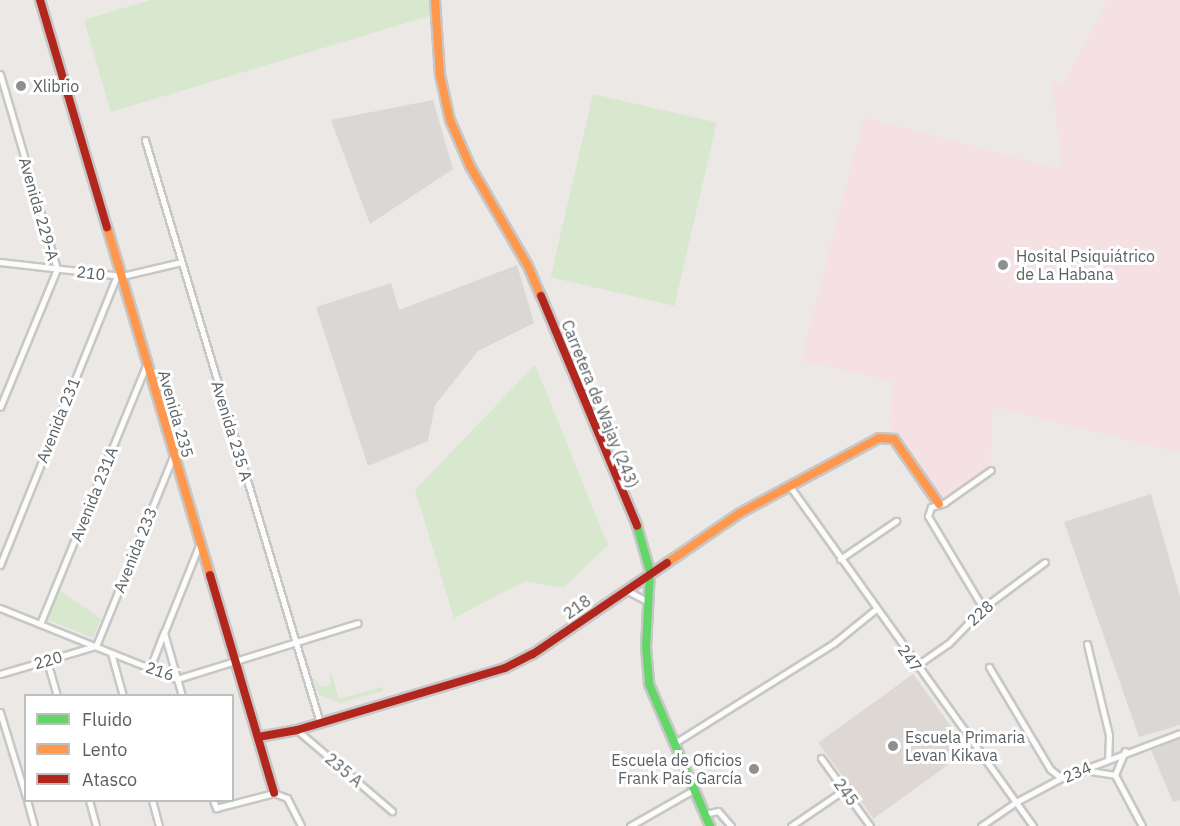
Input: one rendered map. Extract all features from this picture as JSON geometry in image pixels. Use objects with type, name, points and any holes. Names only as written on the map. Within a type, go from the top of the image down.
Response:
[{"type":"street","name":"Avenida 235","points":[[40,0],[119,276],[147,363],[274,793]]},
{"type":"street","name":"Carretera de Wajay (243)","points":[[435,0],[440,75],[450,120],[470,166],[528,266],[639,531],[650,571],[649,684],[710,826]]},
{"type":"street","name":"Avenida 229-A","points":[[0,74],[57,269],[0,407]]},
{"type":"street","name":"Avenida 235 A","points":[[145,140],[320,723]]},
{"type":"street","name":"210","points":[[0,262],[119,276],[181,262]]},
{"type":"street","name":"Avenida 231","points":[[0,565],[119,276]]},
{"type":"street","name":"Avenida 231A","points":[[40,624],[147,363]]},
{"type":"street","name":"218","points":[[258,737],[297,730],[505,668],[533,654],[650,571],[740,513],[885,436],[894,439],[939,504]]},
{"type":"street","name":"Avenida 233","points":[[96,646],[174,454]]},
{"type":"street","points":[[983,608],[930,521],[928,511],[992,470]]},
{"type":"street","name":"247","points":[[790,488],[1033,826]]},
{"type":"street","points":[[840,559],[896,521]]},
{"type":"street","points":[[150,668],[200,543]]},
{"type":"street","name":"228","points":[[916,666],[948,644],[983,608],[1045,562]]},
{"type":"street","points":[[624,590],[649,602]]},
{"type":"street","name":"216","points":[[0,608],[177,679],[358,623]]},
{"type":"street","points":[[673,744],[834,643],[876,609]]},
{"type":"street","points":[[164,633],[181,694]]},
{"type":"street","points":[[1087,644],[1109,735],[1108,758]]},
{"type":"street","name":"220","points":[[0,674],[96,646]]},
{"type":"street","points":[[111,653],[122,694]]},
{"type":"street","points":[[47,661],[56,694]]},
{"type":"street","points":[[989,667],[1050,769],[1061,778]]},
{"type":"street","points":[[0,712],[24,792]]},
{"type":"street","name":"235 A","points":[[297,730],[392,810]]},
{"type":"street","name":"234","points":[[981,826],[1016,802],[1061,778],[1125,751],[1180,733]]},
{"type":"street","points":[[1115,775],[1125,751]]},
{"type":"street","name":"245","points":[[821,758],[870,826]]},
{"type":"street","points":[[1082,770],[1115,775]]},
{"type":"street","points":[[1115,775],[1142,826]]},
{"type":"street","points":[[630,826],[640,823],[693,790]]},
{"type":"street","points":[[796,825],[844,790]]},
{"type":"street","points":[[213,802],[216,808],[274,793],[287,798],[301,826]]},
{"type":"street","points":[[27,802],[34,826]]},
{"type":"street","points":[[88,802],[96,826]]},
{"type":"street","points":[[152,802],[159,826]]},
{"type":"street","points":[[704,814],[718,811],[731,826]]},
{"type":"shaded area","name":"Hosital Psiquiátrico de La Habana","points":[[1108,0],[1180,0],[1180,453],[993,407],[990,467],[942,500],[889,425],[892,381],[801,360],[864,117],[1062,170],[1052,81],[1063,85]]},
{"type":"shaded area","points":[[433,100],[453,169],[370,224],[331,120]]},
{"type":"shaded area","points":[[517,265],[534,323],[478,351],[435,405],[428,441],[368,466],[316,307],[391,283],[399,310]]},
{"type":"shaded area","points":[[1151,494],[1180,596],[1180,725],[1139,737],[1064,522]]},
{"type":"shaded area","name":"Escuela Primaria Levan Kikava","points":[[913,674],[968,750],[874,819],[818,743]]},
{"type":"shaded area","points":[[1180,738],[1180,800],[1173,802],[1151,750]]},
{"type":"green space","points":[[151,0],[431,0],[432,12],[429,16],[111,112],[84,20]]},
{"type":"green space","points":[[593,94],[717,123],[674,306],[551,277]]},
{"type":"green space","points":[[535,365],[608,545],[563,588],[525,581],[454,618],[415,490]]},
{"type":"green space","points":[[58,589],[101,619],[93,638],[46,619]]},
{"type":"green space","points":[[330,669],[339,699],[382,687],[383,691],[341,703],[318,694],[313,678],[321,687],[331,685]]},
{"type":"traffic: fast","points":[[637,526],[650,571],[646,647],[649,684],[710,826]]},
{"type":"traffic: slow","points":[[435,0],[440,75],[450,120],[470,166],[528,266],[541,296]]},
{"type":"traffic: slow","points":[[107,227],[210,575]]},
{"type":"traffic: slow","points":[[667,563],[740,513],[879,438],[894,439],[939,504]]},
{"type":"traffic: jam","points":[[40,0],[107,227]]},
{"type":"traffic: jam","points":[[541,296],[637,526]]},
{"type":"traffic: jam","points":[[258,737],[297,730],[505,668],[533,654],[667,563]]},
{"type":"traffic: jam","points":[[210,575],[274,793]]},
{"type":"place","name":"Xlibrio","points":[[21,86]]},
{"type":"place","name":"Hosital Psiquiátrico de La Habana","points":[[1003,265]]},
{"type":"place","name":"Escuela Primaria Levan Kikava","points":[[893,746]]},
{"type":"place","name":"Escuela de Oficios Frank País García","points":[[754,769]]}]
